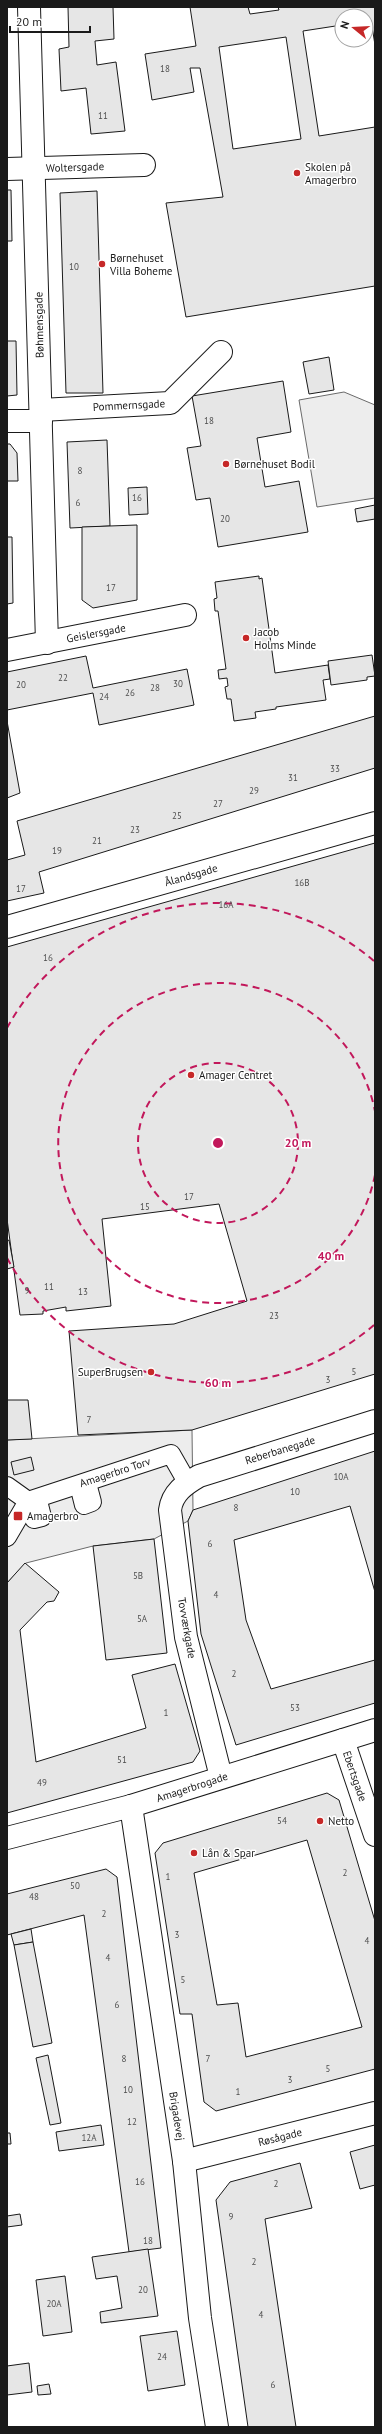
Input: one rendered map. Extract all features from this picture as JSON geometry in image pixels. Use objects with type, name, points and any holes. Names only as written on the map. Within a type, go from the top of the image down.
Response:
[{"type":"street","name":"Bøhmensgade","points":[[29,7],[35,169],[46,643]]},
{"type":"street","name":"Woltersgade","points":[[7,169],[144,165]]},
{"type":"street","name":"Pommernsgade","points":[[7,421],[41,415],[170,404],[221,352]]},
{"type":"street","name":"Geislersgade","points":[[7,650],[185,615]]},
{"type":"street","name":"Ålandsgade","points":[[7,927],[375,823]]},
{"type":"street","name":"Reberbanegade","points":[[187,1482],[199,1476],[375,1421]]},
{"type":"street","name":"Amagerbro Torv","points":[[29,1502],[171,1454],[187,1482]]},
{"type":"street","name":"Tovværkgade","points":[[187,1482],[173,1499],[170,1510],[186,1637],[222,1777]]},
{"type":"street","points":[[7,1486],[29,1502],[7,1537]]},
{"type":"street","name":"Amagerbrogade","points":[[7,1838],[131,1806],[375,1730]]},
{"type":"street","name":"Ebertsgade","points":[[343,1740],[375,1834]]},
{"type":"street","name":"Brigadevej","points":[[131,1806],[184,2161],[200,2318],[217,2427]]},
{"type":"street","name":"Røsågade","points":[[184,2161],[375,2113]]},
{"type":"shaded area","points":[[344,392],[375,405],[375,498],[317,507],[299,400]]},
{"type":"shaded area","points":[[192,1430],[193,1510],[188,1521],[154,1539],[93,1546],[26,1563],[7,1583],[7,1440]]},
{"type":"building","points":[[68,7],[113,7],[114,39],[95,41],[97,65],[116,62],[125,131],[91,134],[86,88],[61,91],[59,49],[69,47]]},
{"type":"building","name":"Skolen på Amagerbro","points":[[190,7],[248,7],[250,14],[279,10],[278,7],[375,7],[375,45],[374,8],[334,8],[334,26],[303,31],[319,136],[375,127],[375,286],[186,317],[166,203],[223,197],[200,68],[190,68],[194,92],[152,100],[145,54],[196,46]],"holes":[[[286,37],[301,139],[233,149],[219,47]]]},
{"type":"building","points":[[7,190],[11,190],[12,241],[7,241]]},
{"type":"building","points":[[97,191],[103,393],[66,393],[60,193]]},
{"type":"building","points":[[7,341],[16,341],[17,395],[7,396]]},
{"type":"building","points":[[329,357],[334,390],[309,394],[303,362]]},
{"type":"building","name":"Børnehuset Bodil","points":[[283,381],[291,432],[257,438],[265,487],[299,481],[308,532],[218,547],[210,498],[196,500],[187,448],[201,446],[192,396]]},
{"type":"building","points":[[107,440],[110,526],[70,528],[67,442]]},
{"type":"building","points":[[7,444],[10,444],[17,453],[18,481],[7,481]]},
{"type":"building","points":[[147,487],[148,514],[129,515],[128,488]]},
{"type":"building","points":[[375,505],[375,519],[357,522],[355,509]]},
{"type":"building","points":[[137,525],[137,600],[93,608],[82,600],[82,527]]},
{"type":"building","points":[[7,537],[12,537],[13,603],[7,604]]},
{"type":"building","name":"Jacob Holms Minde","points":[[259,576],[259,579],[262,578],[275,673],[328,665],[330,679],[323,680],[326,700],[276,707],[276,709],[255,712],[256,718],[234,721],[231,699],[227,699],[225,687],[228,686],[227,678],[219,679],[218,670],[226,669],[218,611],[215,611],[214,599],[217,598],[215,582]]},
{"type":"building","points":[[372,655],[375,676],[367,677],[367,680],[331,685],[328,661]]},
{"type":"building","points":[[86,656],[93,688],[187,669],[194,705],[99,725],[93,693],[7,710],[7,672]]},
{"type":"building","points":[[375,716],[375,768],[39,872],[44,893],[7,901],[7,860],[25,855],[17,821]]},
{"type":"building","points":[[7,721],[20,793],[7,798]]},
{"type":"building","name":"Amager Centret","points":[[375,843],[375,1374],[192,1430],[78,1435],[69,1331],[174,1324],[247,1301],[219,1204],[102,1219],[111,1306],[66,1311],[66,1307],[43,1311],[43,1314],[20,1315],[7,1219],[7,947]]},
{"type":"building","points":[[9,1240],[14,1267],[7,1269],[7,1241]]},
{"type":"building","points":[[7,1400],[28,1400],[32,1439],[7,1440]]},
{"type":"building","points":[[375,1451],[375,1592],[350,1506],[234,1540],[246,1620],[271,1689],[375,1660],[375,1703],[236,1745],[201,1634],[188,1521],[193,1510]]},
{"type":"building","points":[[31,1457],[34,1470],[14,1475],[11,1462]]},
{"type":"building","points":[[154,1539],[167,1653],[106,1660],[93,1546]]},
{"type":"building","points":[[25,1563],[59,1592],[54,1601],[47,1602],[20,1630],[36,1762],[146,1728],[132,1675],[175,1664],[200,1751],[193,1762],[7,1813],[7,1583]]},
{"type":"building","points":[[327,1793],[339,1800],[375,1921],[375,2069],[216,2111],[204,2102],[192,2014],[180,2014],[155,1853],[163,1843]],"holes":[[[307,1840],[362,2027],[246,2057],[238,2003],[217,2005],[194,1873]]]},
{"type":"building","points":[[106,1869],[117,1877],[161,2248],[129,2252],[84,1915],[7,1935],[7,1894]]},
{"type":"building","points":[[31,1929],[33,1942],[14,1945],[11,1934]]},
{"type":"building","points":[[33,1942],[52,2043],[33,2047],[14,1945]]},
{"type":"building","points":[[48,2055],[61,2123],[50,2125],[36,2058]]},
{"type":"building","points":[[101,2125],[104,2145],[59,2151],[56,2132]]},
{"type":"building","points":[[7,2133],[10,2133],[11,2144],[7,2144]]},
{"type":"building","points":[[375,2145],[375,2185],[360,2189],[350,2152]]},
{"type":"building","points":[[300,2163],[312,2208],[265,2219],[296,2427],[248,2427],[216,2200],[230,2182]]},
{"type":"building","points":[[20,2214],[22,2225],[7,2227],[7,2216]]},
{"type":"building","points":[[148,2249],[158,2316],[101,2323],[100,2312],[122,2308],[117,2276],[96,2279],[92,2257]]},
{"type":"building","points":[[65,2276],[72,2332],[43,2336],[36,2280]]},
{"type":"building","points":[[177,2331],[185,2385],[148,2391],[140,2336]]},
{"type":"building","points":[[29,2363],[32,2392],[7,2395],[7,2366]]},
{"type":"building","points":[[49,2384],[51,2394],[38,2395],[37,2386]]},
{"type":"place","name":"Skolen på Amagerbro","points":[[297,173]]},
{"type":"place","name":"Børnehuset Villa Boheme","points":[[102,264]]},
{"type":"place","name":"Børnehuset Bodil","points":[[226,464]]},
{"type":"place","name":"Jacob Holms Minde","points":[[246,638]]},
{"type":"place","name":"Amager Centret","points":[[191,1075]]},
{"type":"place","name":"SuperBrugsen","points":[[151,1372]]},
{"type":"place","name":"Amagerbro","points":[[18,1516]]},
{"type":"place","name":"Netto","points":[[320,1821]]},
{"type":"place","name":"Lån & Spar","points":[[194,1853]]}]
